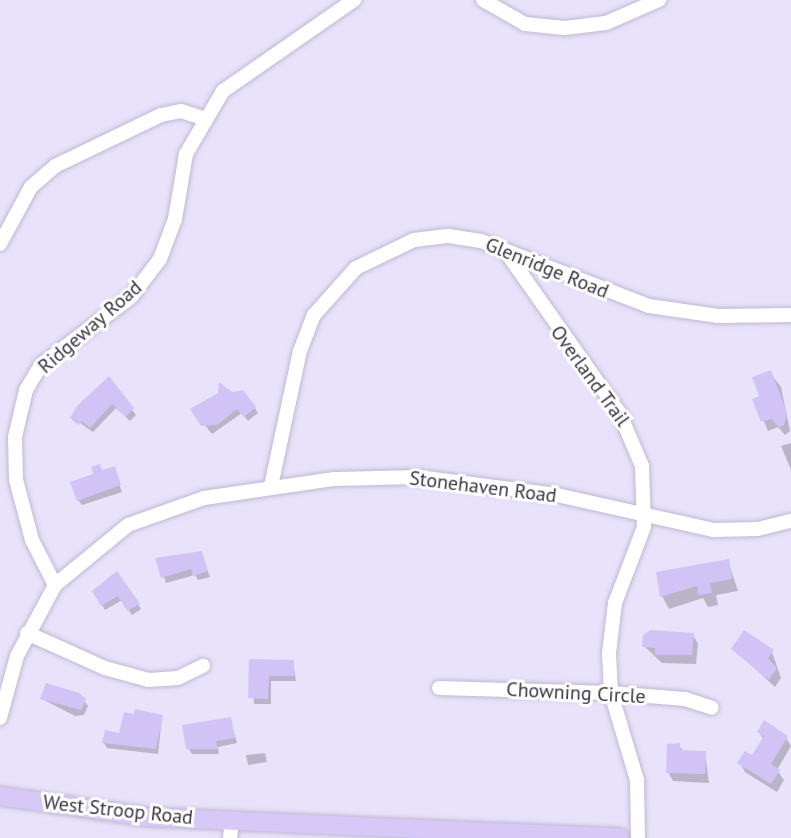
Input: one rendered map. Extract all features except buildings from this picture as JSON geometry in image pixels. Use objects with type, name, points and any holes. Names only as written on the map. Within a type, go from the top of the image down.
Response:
[{"type":"main road","name":"West Stroop Road","points":[[0,796],[231,829],[620,838]]},
{"type":"street","name":"Ridgeway Road","points":[[55,585],[32,540],[16,480],[15,437],[26,390],[41,365],[131,297],[160,259],[175,219],[186,154],[203,118],[233,81],[354,0]]},
{"type":"street","points":[[483,0],[525,24],[565,28],[606,23],[659,0]]},
{"type":"street","points":[[0,244],[31,187],[55,166],[161,115],[181,111],[203,118]]},
{"type":"street","name":"Glenridge Road","points":[[271,486],[272,465],[303,342],[314,315],[340,282],[375,256],[414,240],[470,238],[649,306],[718,316],[791,315]]},
{"type":"street","name":"Overland Trail","points":[[506,252],[629,428],[642,466],[643,515],[611,626],[611,693],[637,780],[638,838]]},
{"type":"street","name":"Stonehaven Road","points":[[55,585],[108,539],[147,516],[271,486],[379,476],[467,481],[732,531],[791,521]]},
{"type":"street","points":[[0,718],[1,700],[27,633],[55,585]]},
{"type":"street","points":[[27,633],[105,668],[148,680],[178,678],[203,666]]},
{"type":"street","name":"Chowning Circle","points":[[439,688],[611,693],[685,699],[712,708]]}]
